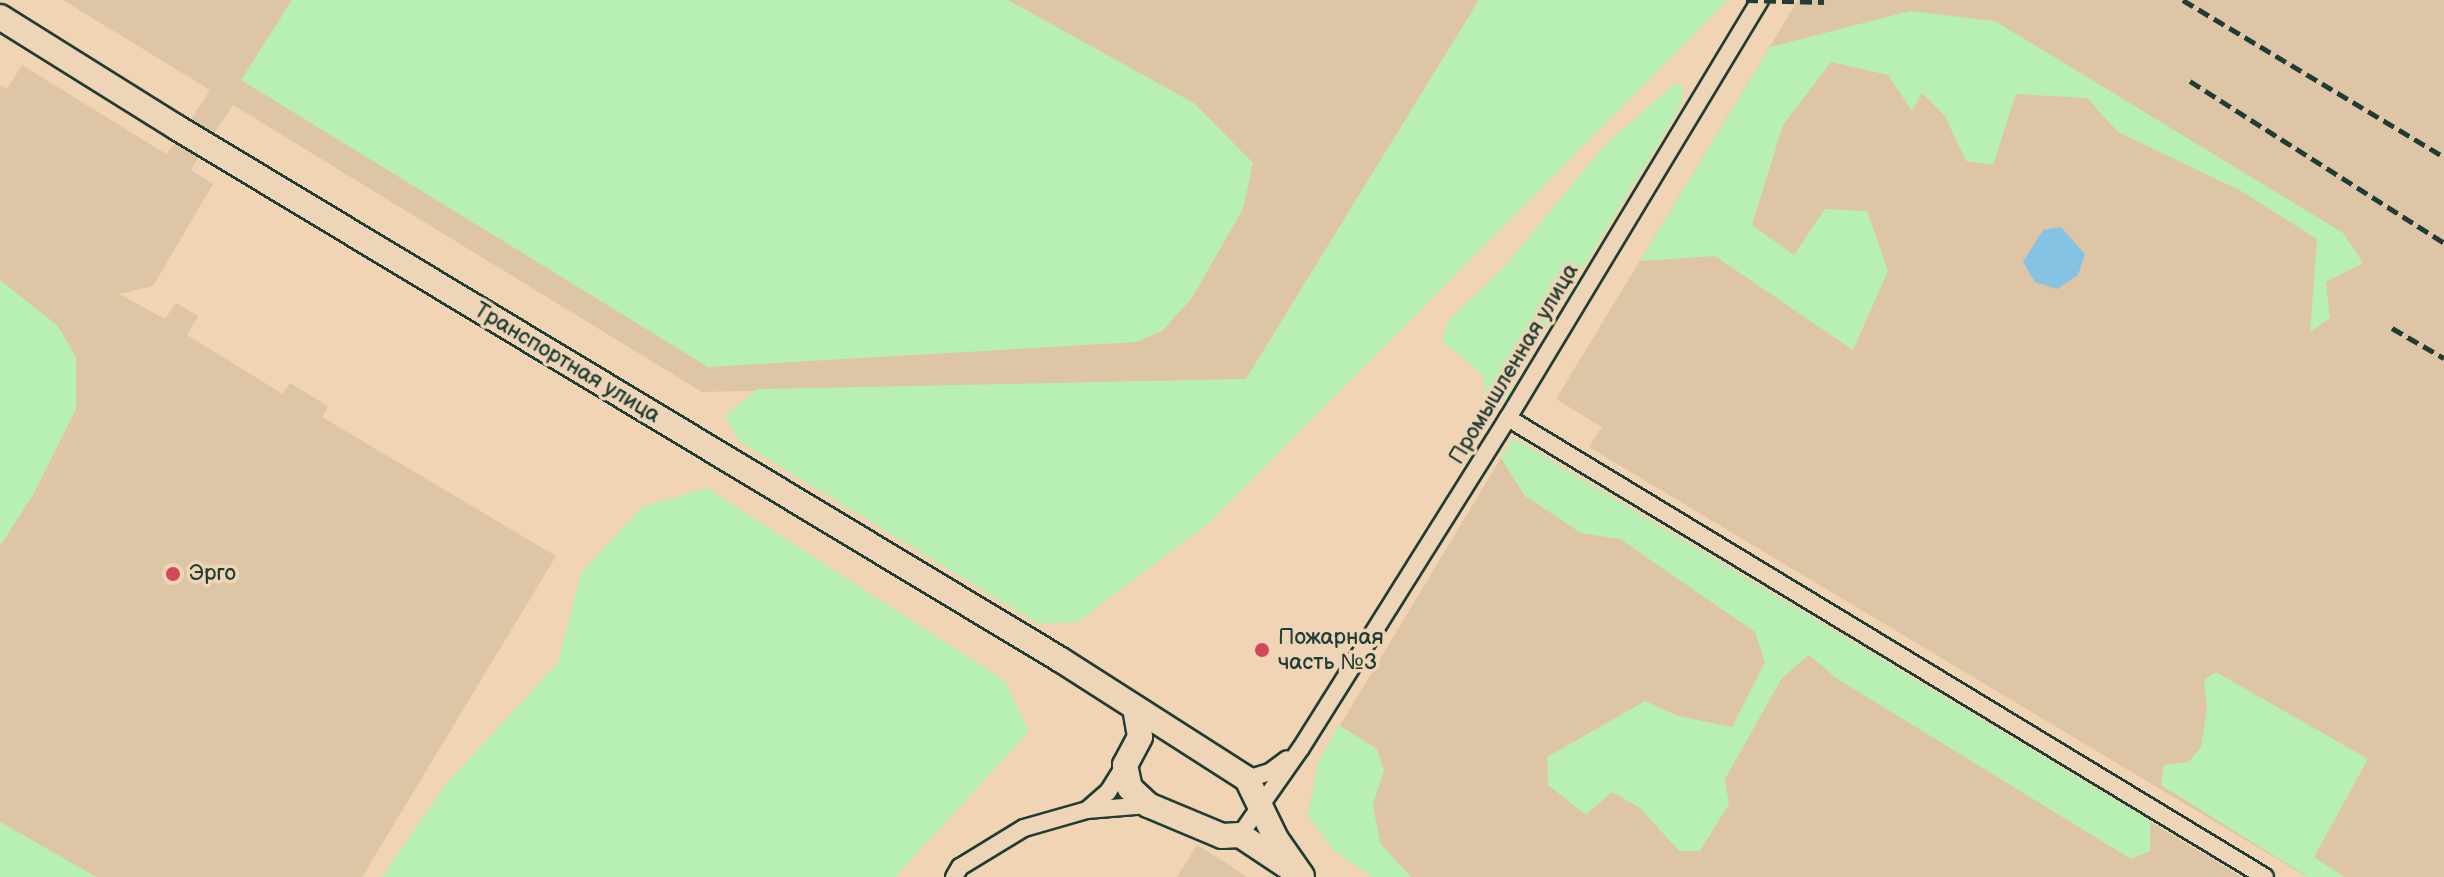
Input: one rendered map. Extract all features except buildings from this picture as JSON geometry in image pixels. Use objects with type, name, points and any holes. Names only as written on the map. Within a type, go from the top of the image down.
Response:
[{"type":"street","name":"Промышленная улица","points":[[1240,835],[1301,748],[1508,418],[1760,0]]},
{"type":"street","name":"Транспортная улица","points":[[0,17],[1247,779]]},
{"type":"street","points":[[1508,418],[2265,877]]},
{"type":"street","points":[[1087,810],[1108,792],[1140,737],[1135,708]]},
{"type":"street","points":[[1140,737],[1169,730]]},
{"type":"street","points":[[1301,748],[1270,772],[1247,779],[1276,839],[1302,877]]},
{"type":"street","points":[[1125,765],[1130,788],[1148,805],[1222,836],[1240,835],[1302,877]]},
{"type":"street","points":[[954,877],[960,867],[1024,828],[1087,810],[1148,805]]},
{"type":"shaded area","points":[[63,0],[1479,0],[1246,379],[702,392],[233,105],[213,135],[201,128],[190,121],[210,90]]},
{"type":"shaded area","points":[[1798,0],[2444,0],[2444,877],[2307,877],[1589,447],[1602,427],[1556,399]]},
{"type":"shaded area","points":[[22,65],[166,154],[177,141],[199,156],[191,170],[213,184],[153,286],[119,294],[165,319],[176,303],[198,316],[187,335],[283,394],[290,383],[328,406],[322,417],[556,556],[362,877],[96,877],[0,822],[0,85],[7,89]]},
{"type":"shaded area","points":[[1513,438],[2242,877],[1373,877],[1334,851],[1308,815],[1318,762]]},
{"type":"shaded area","points":[[1197,845],[1229,865],[1247,877],[1177,877]]},
{"type":"green space","points":[[292,0],[1008,0],[1194,103],[1253,163],[1243,209],[1192,298],[1162,331],[1137,342],[708,367],[241,80]]},
{"type":"green space","points":[[1479,0],[1728,0],[1210,522],[1078,622],[1039,624],[740,442],[725,416],[758,389],[1246,379]]},
{"type":"green space","points":[[1910,11],[1995,21],[2343,233],[2363,263],[2326,282],[2330,318],[2310,332],[2317,239],[2241,191],[2118,132],[2087,98],[2016,94],[1993,165],[1966,161],[1945,116],[1922,93],[1912,111],[1888,75],[1831,62],[1783,125],[1752,225],[1794,255],[1825,209],[1867,211],[1888,271],[1853,350],[1715,256],[1640,261],[1770,47]]},
{"type":"green space","points":[[1674,84],[1683,85],[1682,104],[1516,378],[1507,400],[1487,403],[1483,375],[1442,341],[1448,321],[1505,266],[1602,148]]},
{"type":"green space","points":[[0,280],[58,326],[76,357],[76,409],[33,495],[0,546]]},
{"type":"green space","points":[[1513,438],[2150,821],[2150,851],[2131,859],[1836,678],[1809,655],[1782,678],[1725,779],[1729,804],[1700,851],[1679,851],[1640,808],[1612,792],[1586,815],[1548,785],[1547,757],[1645,701],[1678,716],[1732,727],[1765,662],[1755,632],[1620,539],[1581,533],[1525,496],[1501,458]]},
{"type":"green space","points":[[707,488],[1005,681],[1029,732],[895,877],[382,877],[446,784],[558,663],[581,573],[642,507]]},
{"type":"green space","points":[[2216,672],[2368,759],[2314,857],[2344,877],[2308,877],[2161,785],[2164,765],[2189,762],[2201,747],[2207,707],[2204,680]]},
{"type":"green space","points":[[1339,725],[1377,749],[1384,770],[1373,805],[1380,843],[1411,877],[1373,877],[1334,851],[1308,815],[1318,762]]},
{"type":"green space","points":[[0,822],[96,877],[0,877]]},
{"type":"water","points":[[2061,227],[2085,254],[2078,275],[2057,289],[2035,282],[2023,262],[2043,230]]},
{"type":"railway","points":[[1746,0],[1824,2]]},
{"type":"railway","points":[[2183,0],[2444,157]]},
{"type":"railway","points":[[2190,81],[2444,243]]},
{"type":"railway","points":[[2392,328],[2444,358]]},
{"type":"place","name":"Эрго","points":[[173,574]]},
{"type":"place","name":"Пожарная часть №3","points":[[1262,650]]}]
